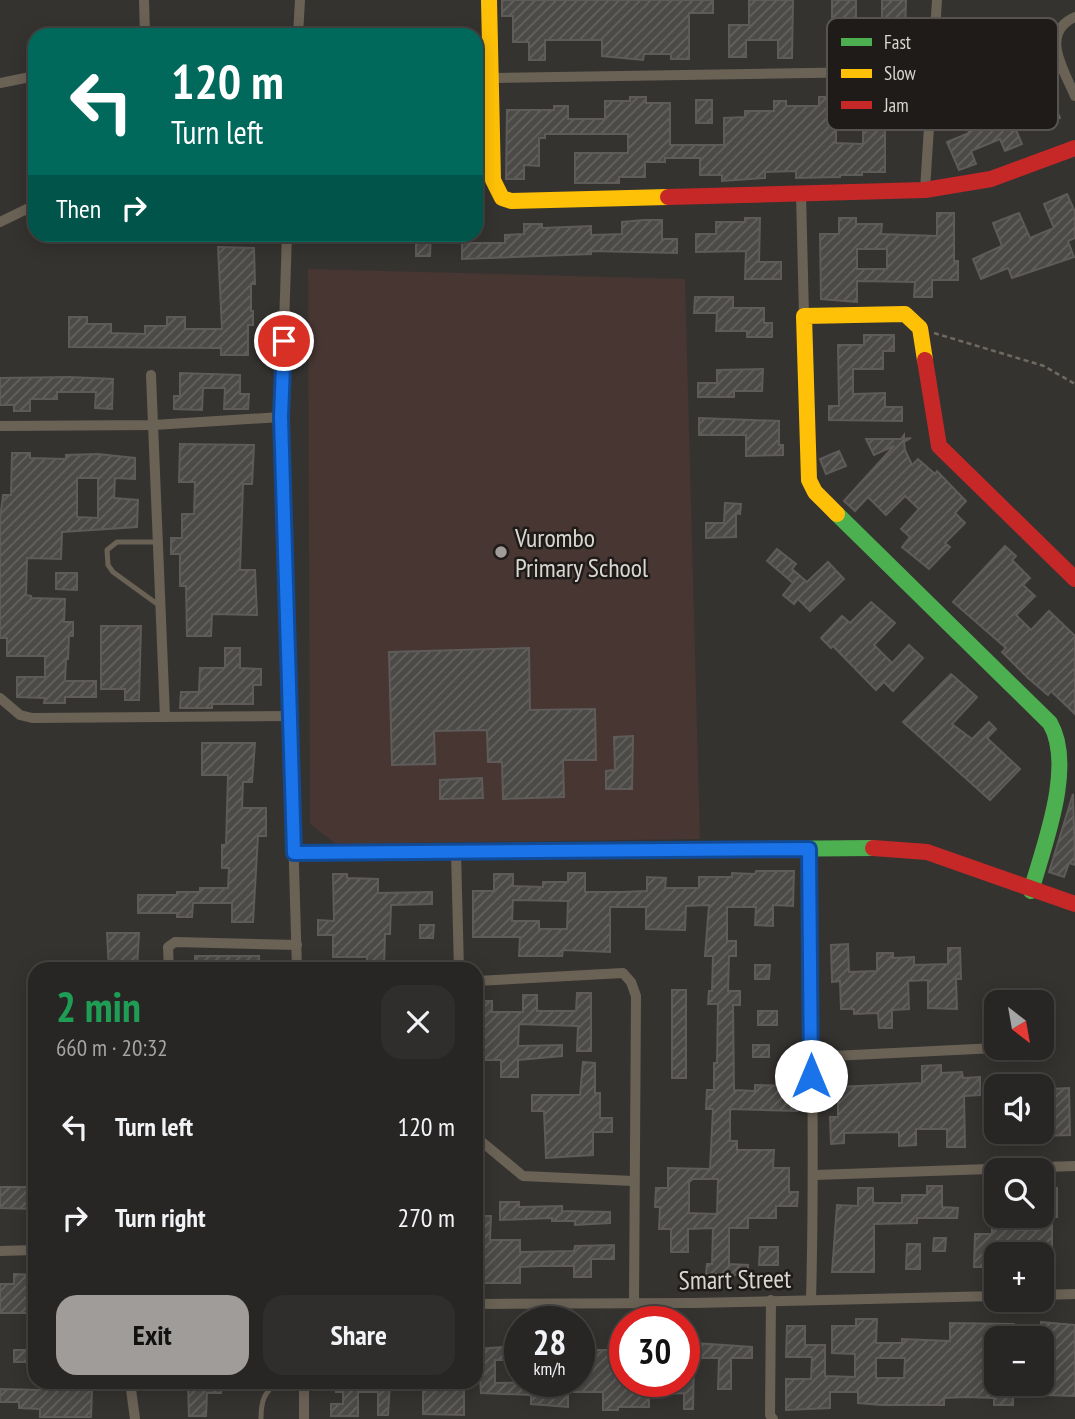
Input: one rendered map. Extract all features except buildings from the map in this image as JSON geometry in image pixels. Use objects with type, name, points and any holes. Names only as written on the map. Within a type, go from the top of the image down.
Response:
[{"type":"street","points":[[144,0],[145,28]]},
{"type":"street","points":[[298,28],[300,0]]},
{"type":"street","points":[[489,0],[493,180],[502,198],[512,201],[925,190],[991,179],[1075,148]]},
{"type":"street","points":[[935,18],[936,0]]},
{"type":"street","points":[[1058,31],[1075,17]]},
{"type":"street","points":[[1058,56],[1075,96]]},
{"type":"street","points":[[490,78],[827,73]]},
{"type":"street","points":[[0,83],[28,77]]},
{"type":"street","points":[[925,190],[930,130]]},
{"type":"street","points":[[801,193],[809,480],[814,492],[1050,723],[1059,736],[1062,751],[1055,798],[1031,891]]},
{"type":"street","points":[[0,222],[28,208]]},
{"type":"street","points":[[287,242],[281,417],[292,716],[297,962]]},
{"type":"street","points":[[804,316],[905,314],[920,328],[939,446],[1075,579]]},
{"type":"street","points":[[150,375],[165,717]]},
{"type":"street","points":[[0,426],[154,425],[281,417]]},
{"type":"street","points":[[0,698],[20,715],[32,718],[292,716]]},
{"type":"street","points":[[294,853],[809,849],[853,846],[921,851],[1075,904]]},
{"type":"street","points":[[809,849],[812,1057],[810,1114],[815,1175],[811,1300]]},
{"type":"street","points":[[456,852],[459,962]]},
{"type":"street","points":[[169,962],[168,947],[175,942],[297,945]]},
{"type":"street","points":[[483,981],[623,973],[631,982],[636,996],[634,1302]]},
{"type":"street","points":[[812,1057],[984,1049]]},
{"type":"street","points":[[483,1143],[523,1176],[633,1181]]},
{"type":"street","points":[[815,1175],[1075,1166]]},
{"type":"street","points":[[0,1251],[28,1250]]},
{"type":"street","points":[[1054,1295],[1075,1294]]},
{"type":"street","name":"Smart Street","points":[[483,1304],[984,1296]]},
{"type":"street","points":[[771,1300],[773,1419]]},
{"type":"street","points":[[131,1389],[135,1419]]},
{"type":"street","points":[[304,1389],[304,1419]]},
{"type":"lane","points":[[159,542],[117,542],[107,550],[113,572],[162,608]]},
{"type":"lane","points":[[261,1419],[261,1403],[269,1389]]},
{"type":"path","points":[[920,328],[1044,366],[1075,384]]},
{"type":"shaded area","name":"Vurombo Primary School","points":[[308,269],[685,279],[700,839],[336,844],[310,824]]},
{"type":"traffic: fast","points":[[837,514],[1050,723],[1057,741],[1058,783],[1055,806],[1031,891]]},
{"type":"traffic: fast","points":[[294,853],[873,848]]},
{"type":"traffic: slow","points":[[489,0],[493,180],[502,198],[511,201],[668,197]]},
{"type":"traffic: slow","points":[[837,514],[815,492],[809,480],[804,316],[905,314],[920,328],[925,360]]},
{"type":"traffic: jam","points":[[668,197],[925,190],[991,179],[1075,148]]},
{"type":"traffic: jam","points":[[925,360],[939,446],[1075,579]]},
{"type":"traffic: jam","points":[[873,848],[927,852],[1075,904]]},
{"type":"place","name":"Vurombo Primary School","points":[[501,552]]},
{"type":"route","points":[[284,341],[281,417],[294,853],[809,849],[811,1076]]}]
